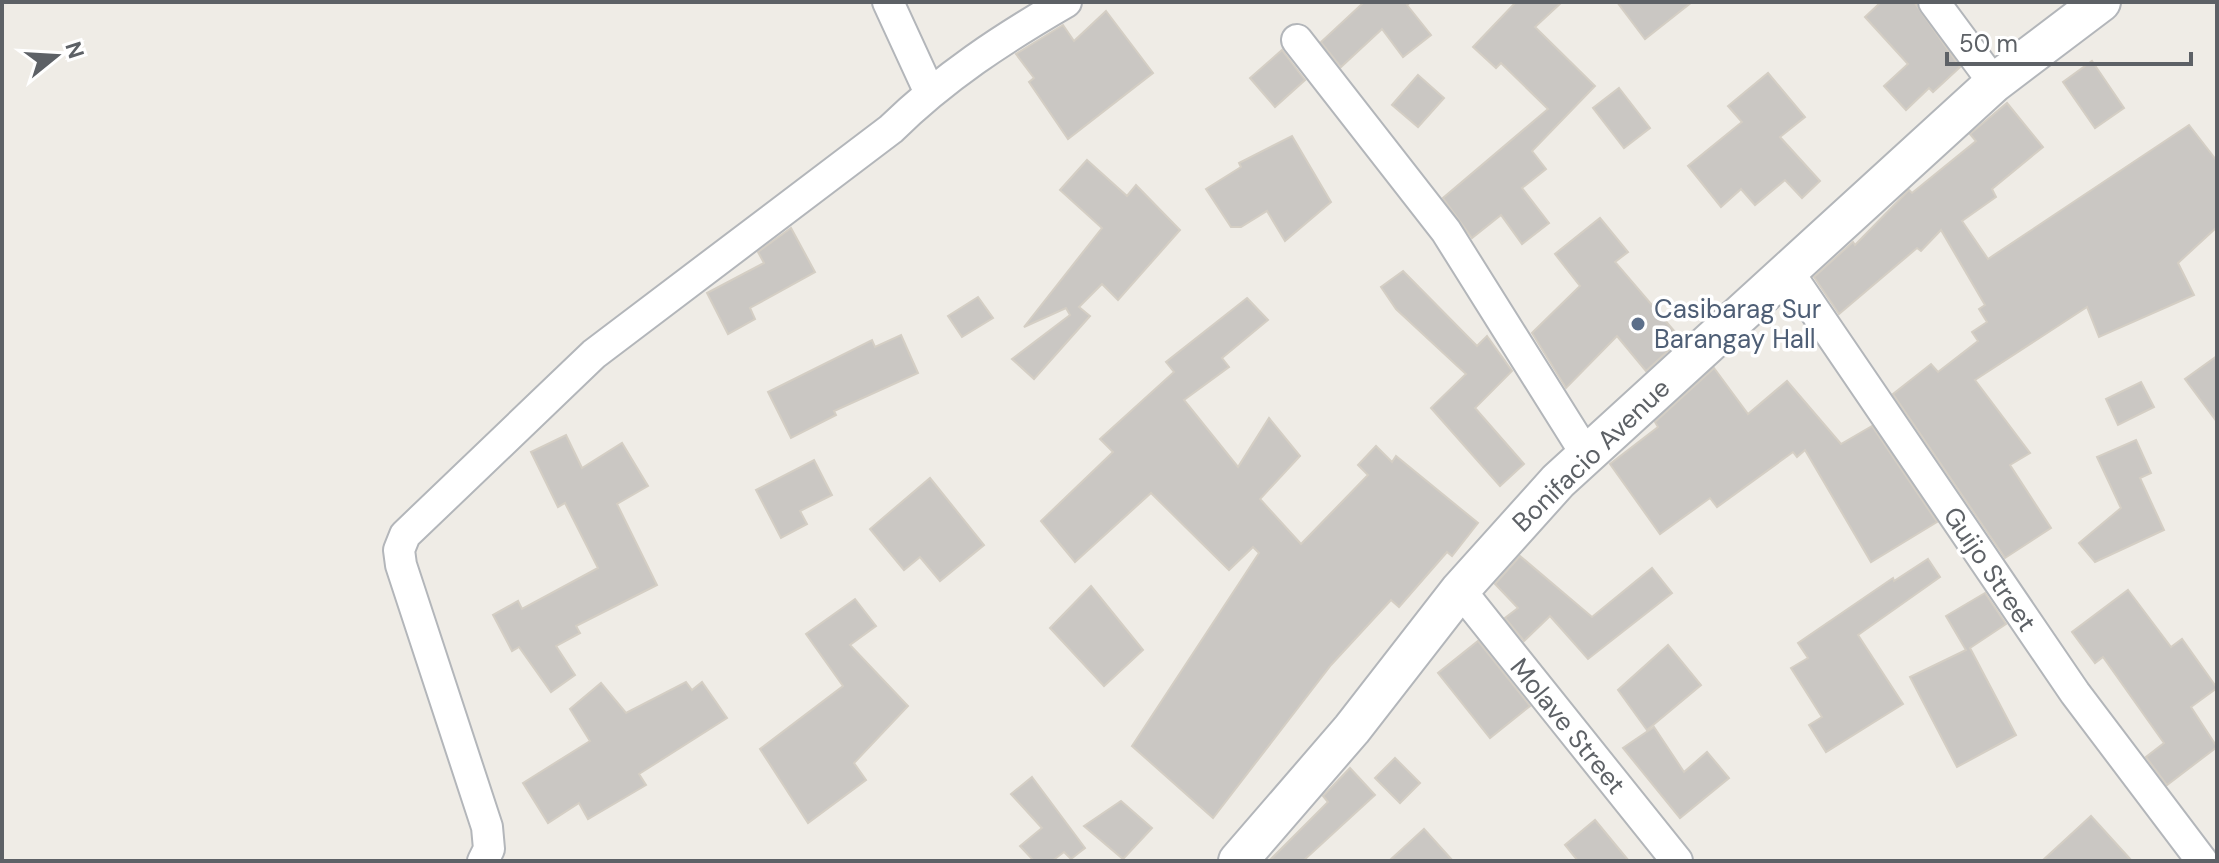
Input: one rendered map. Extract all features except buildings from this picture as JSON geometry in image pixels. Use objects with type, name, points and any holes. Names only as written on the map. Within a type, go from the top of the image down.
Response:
[{"type":"street","points":[[888,2],[929,91]]},
{"type":"street","points":[[483,861],[489,849],[487,827],[401,565],[399,550],[405,535],[594,354],[891,129],[929,91],[995,43],[1066,2]]},
{"type":"street","points":[[1934,2],[1994,83]]},
{"type":"street","name":"Bonifacio Avenue","points":[[1238,861],[1352,729],[1460,590],[1586,454],[1994,83],[2101,2]]},
{"type":"street","points":[[1297,40],[1446,231],[1586,454]]},
{"type":"street","name":"Guijo Street","points":[[1787,270],[2075,693],[2202,861]]},
{"type":"street","name":"Molave Street","points":[[1460,590],[1677,861]]},
{"type":"place","name":"Casibarag Sur Barangay Hall","points":[[1638,324]]}]
